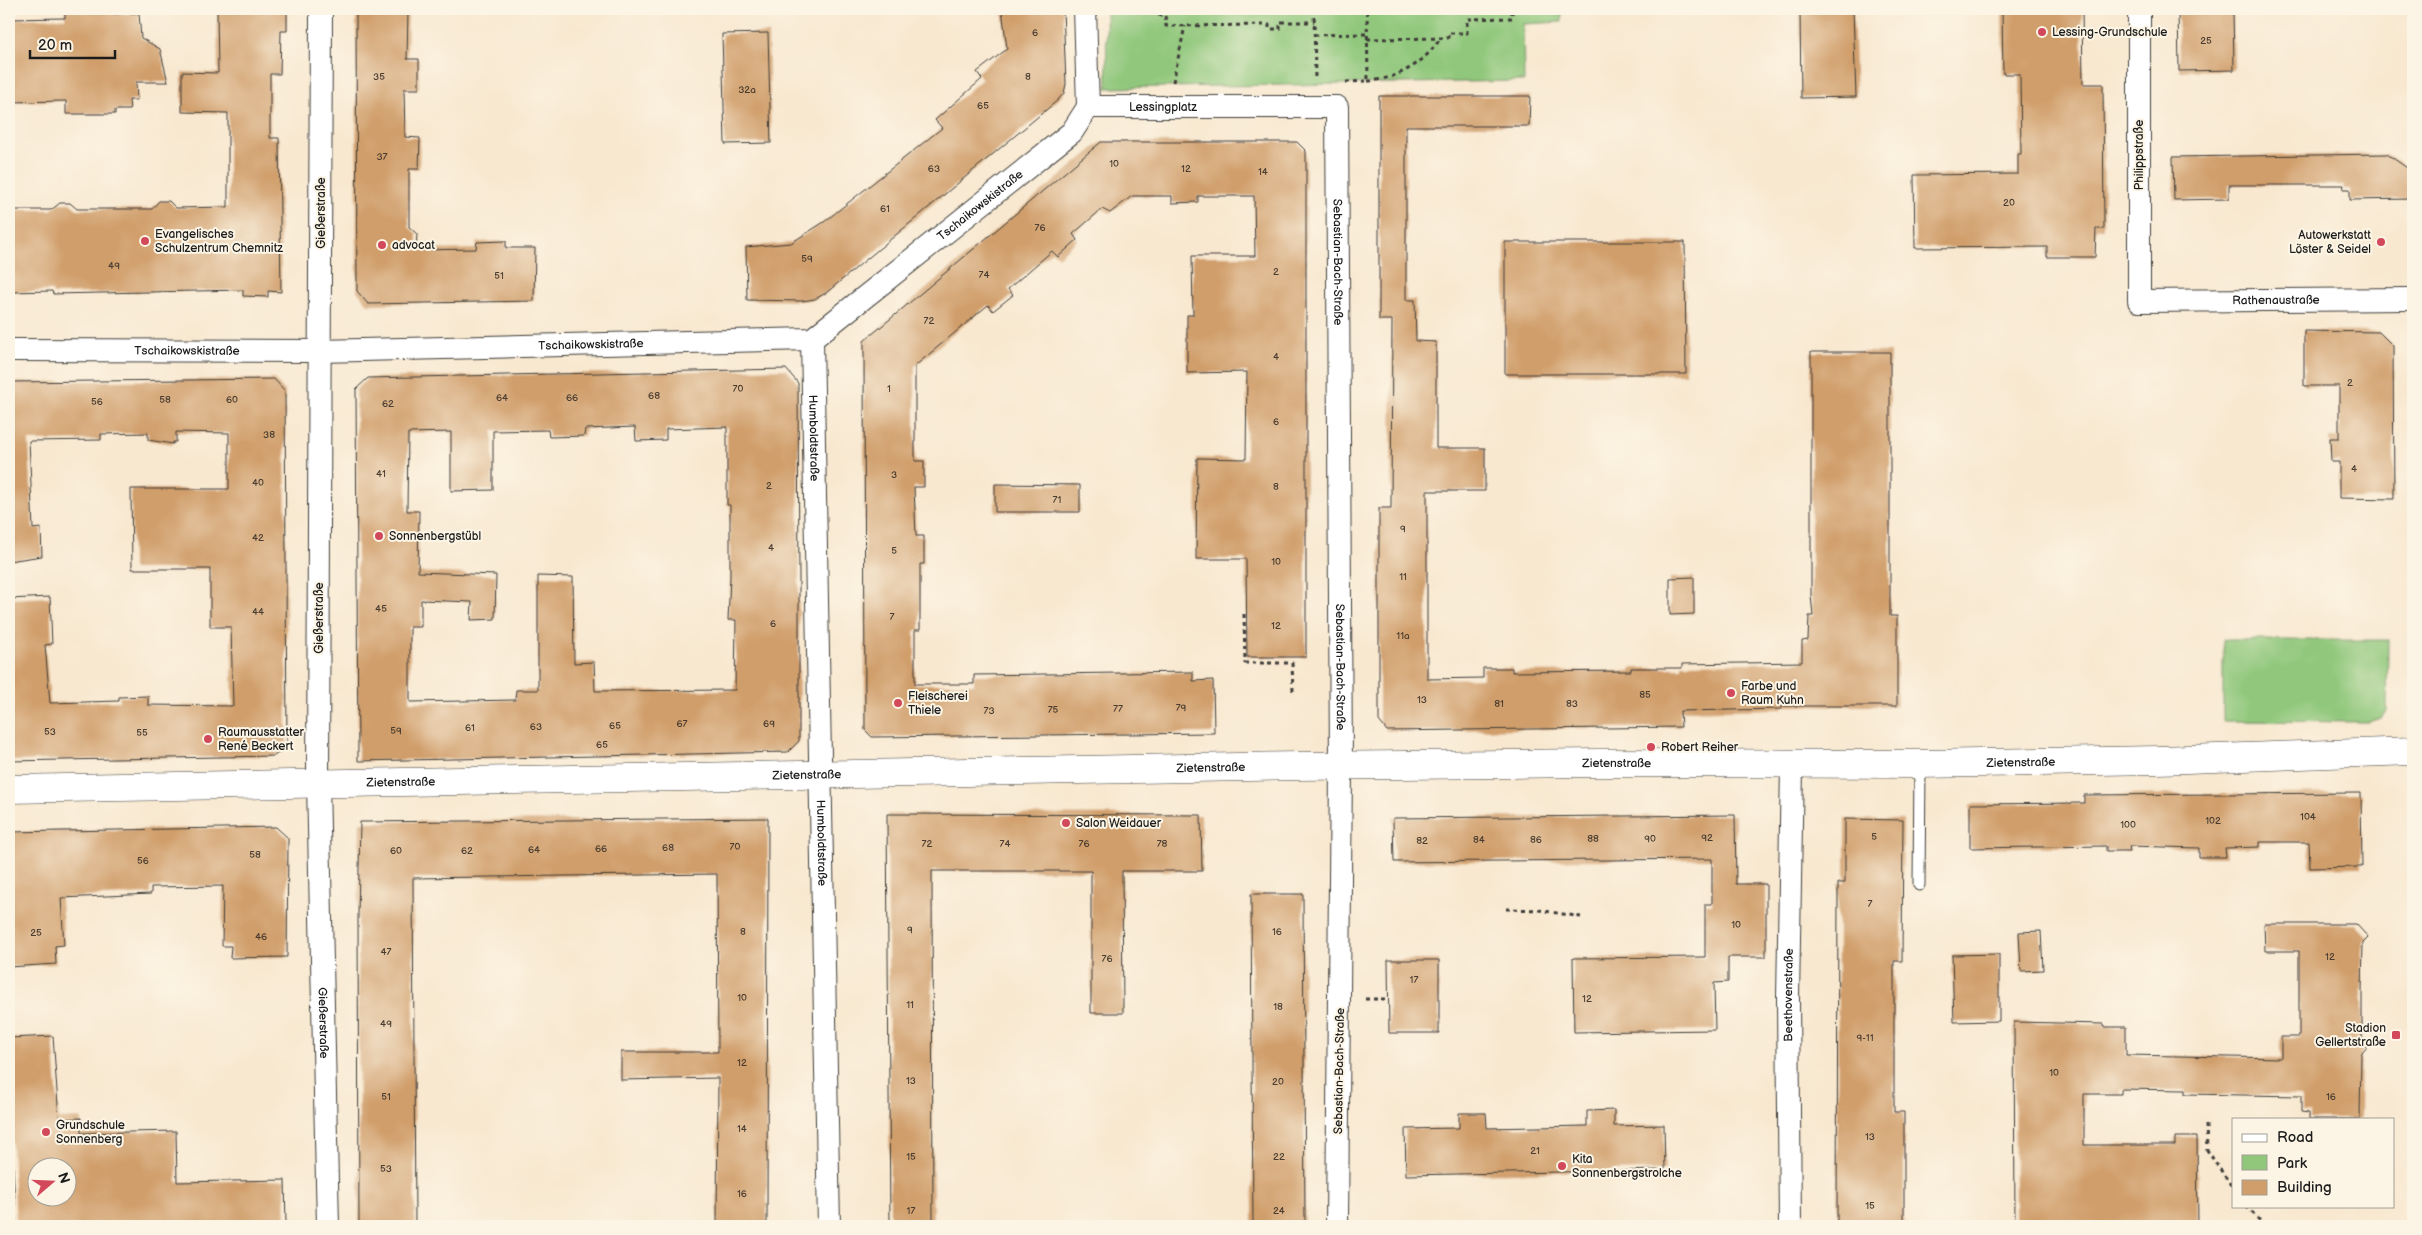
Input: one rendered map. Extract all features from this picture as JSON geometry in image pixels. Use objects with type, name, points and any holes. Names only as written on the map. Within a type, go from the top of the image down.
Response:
[{"type":"street","name":"Gießerstraße","points":[[322,9],[318,784],[328,1226]]},
{"type":"street","points":[[1085,9],[1088,107]]},
{"type":"street","name":"Philippstraße","points":[[2139,9],[2139,301]]},
{"type":"street","name":"Tschaikowskistraße","points":[[9,350],[320,351],[812,339],[1072,132],[1088,107]]},
{"type":"street","name":"Lessingplatz","points":[[1088,107],[1337,107]]},
{"type":"street","name":"Sebastian-Bach-Straße","points":[[1337,107],[1341,766],[1337,1226]]},
{"type":"street","name":"Rathenaustraße","points":[[2139,301],[2413,299]]},
{"type":"street","name":"Humboldtstraße","points":[[812,339],[829,1226]]},
{"type":"street","name":"Zietenstraße","points":[[9,789],[1341,766],[1600,763],[1920,764],[2159,760],[2413,751]]},
{"type":"street","name":"Beethovenstraße","points":[[1790,1226],[1788,998],[1792,764]]},
{"type":"lane","points":[[1919,885],[1920,764]]},
{"type":"path","points":[[1156,9],[1156,14],[1165,15],[1166,26],[1269,26],[1269,29],[1280,29],[1280,22],[1314,22]]},
{"type":"path","points":[[1314,9],[1315,83],[1322,82]]},
{"type":"path","points":[[1367,9],[1368,81]]},
{"type":"path","points":[[1367,39],[1448,38],[1448,33],[1467,33],[1467,19],[1512,18],[1512,9]]},
{"type":"path","points":[[1168,107],[1185,26]]},
{"type":"path","points":[[1314,35],[1367,34]]},
{"type":"path","points":[[1337,82],[1383,80],[1400,75],[1434,48],[1440,38]]},
{"type":"path","points":[[1244,614],[1245,663],[1292,663],[1293,691]]},
{"type":"path","points":[[1506,909],[1539,910],[1581,917]]},
{"type":"path","points":[[2206,1125],[2207,1150],[2232,1187]]},
{"type":"path","points":[[2248,1208],[2265,1226]]},
{"type":"green space","points":[[1106,9],[1562,9],[1562,22],[1523,24],[1524,81],[1107,88]]},
{"type":"green space","points":[[2223,640],[2388,640],[2387,710],[2381,718],[2368,722],[2223,721]]},
{"type":"building","points":[[65,9],[113,9],[113,14],[139,13],[141,38],[160,49],[168,82],[136,82],[137,100],[129,100],[130,110],[115,110],[115,114],[66,114],[66,101],[9,102],[9,19],[65,18]]},
{"type":"building","points":[[217,9],[287,9],[287,31],[281,31],[280,74],[270,74],[270,138],[279,138],[281,292],[268,291],[268,297],[243,296],[243,290],[53,294],[52,291],[11,292],[12,210],[51,210],[60,203],[70,203],[77,209],[152,209],[159,201],[169,201],[176,208],[228,207],[228,113],[182,112],[182,72],[218,73]]},
{"type":"building","points":[[356,9],[408,9],[407,59],[419,59],[419,89],[404,89],[405,137],[420,138],[419,169],[409,169],[409,227],[417,234],[416,250],[476,249],[477,242],[506,241],[506,248],[535,248],[534,301],[368,304],[357,291]]},
{"type":"building","points":[[1002,9],[1063,9],[1066,84],[1064,93],[1058,100],[826,293],[815,299],[802,301],[747,300],[746,247],[791,243],[824,222],[942,128],[935,120],[982,79],[977,72],[1007,49]]},
{"type":"building","points":[[1800,9],[1853,9],[1856,97],[1801,98]]},
{"type":"building","points":[[2002,9],[2082,9],[2083,84],[2103,84],[2104,229],[2096,229],[2095,257],[2047,257],[2047,247],[1915,248],[1914,175],[2018,174],[2018,154],[2021,154],[2020,74],[2003,74]]},
{"type":"building","points":[[2178,9],[2233,9],[2234,70],[2179,71]]},
{"type":"building","points":[[768,33],[771,143],[725,144],[722,34]]},
{"type":"building","points":[[1379,96],[1530,96],[1529,126],[1406,126],[1406,300],[1415,300],[1416,341],[1436,342],[1436,448],[1485,448],[1485,491],[1427,491],[1427,679],[1483,678],[1483,668],[1512,668],[1512,672],[1631,671],[1631,668],[1682,668],[1682,664],[1802,662],[1802,641],[1808,640],[1809,616],[1813,616],[1811,595],[1811,352],[1890,352],[1890,616],[1897,616],[1897,706],[1782,706],[1782,709],[1680,711],[1681,727],[1387,731],[1379,721],[1379,508],[1391,508],[1392,320],[1379,320]]},
{"type":"building","points":[[1101,142],[1297,142],[1306,151],[1306,657],[1247,657],[1246,559],[1196,559],[1197,458],[1246,459],[1247,372],[1187,373],[1187,315],[1193,315],[1192,256],[1255,256],[1254,196],[1198,196],[1198,202],[1172,203],[1172,196],[1132,196],[1110,213],[1102,209],[1073,234],[1077,240],[1058,257],[1052,251],[1008,289],[1013,295],[993,311],[988,305],[915,366],[915,461],[924,461],[924,487],[914,487],[916,536],[924,536],[924,564],[920,564],[920,630],[915,630],[915,684],[974,684],[974,675],[1193,672],[1193,681],[1213,680],[1214,733],[872,737],[865,730],[864,341]]},
{"type":"building","points":[[2387,154],[2413,172],[2413,199],[2350,200],[2350,189],[2343,189],[2344,185],[2229,185],[2229,199],[2174,200],[2173,157]]},
{"type":"building","points":[[1505,242],[1685,242],[1686,374],[1505,374]]},
{"type":"building","points":[[2304,331],[2379,332],[2393,346],[2394,499],[2339,498],[2339,462],[2331,462],[2330,438],[2339,438],[2339,386],[2304,386]]},
{"type":"building","points":[[786,369],[798,383],[799,741],[788,752],[358,761],[356,389],[368,378]],"holes":[[[635,427],[636,441],[666,440],[666,429],[727,427],[727,505],[730,505],[728,620],[736,620],[735,690],[595,691],[594,662],[574,663],[573,577],[538,576],[538,690],[516,690],[515,700],[410,702],[410,627],[421,627],[421,600],[472,602],[471,620],[495,619],[496,575],[418,572],[419,511],[407,511],[408,433],[451,432],[451,491],[493,490],[493,431],[548,430],[549,437],[584,436],[585,429]]]},
{"type":"building","points":[[274,379],[285,391],[287,747],[274,756],[9,761],[9,599],[50,597],[52,644],[45,645],[50,703],[119,701],[119,697],[148,696],[148,705],[233,706],[231,627],[210,627],[210,569],[132,569],[131,489],[229,489],[229,433],[176,432],[176,442],[173,442],[173,444],[148,440],[148,433],[101,434],[101,440],[29,441],[33,529],[41,528],[42,556],[9,561],[9,382]]},
{"type":"building","points":[[995,484],[1080,485],[1080,512],[995,512]]},
{"type":"building","points":[[1694,577],[1694,614],[1670,615],[1670,578]]},
{"type":"building","points":[[2361,793],[2362,867],[2310,868],[2309,842],[2260,842],[2260,847],[2225,848],[2226,857],[2199,857],[2199,848],[2129,846],[2130,851],[2106,851],[2106,846],[1970,848],[1970,804],[2084,803],[2084,795]]},
{"type":"building","points":[[887,814],[1201,815],[1202,871],[1122,871],[1123,1013],[1091,1013],[1091,871],[932,871],[933,1226],[890,1226]]},
{"type":"building","points":[[1735,815],[1736,884],[1766,884],[1766,957],[1728,957],[1728,982],[1714,983],[1715,1030],[1574,1032],[1573,958],[1705,957],[1705,904],[1712,904],[1712,859],[1394,862],[1393,818]]},
{"type":"building","points":[[768,818],[767,1226],[717,1226],[718,1078],[621,1080],[621,1052],[718,1052],[717,874],[413,878],[415,1226],[359,1226],[358,915],[360,822]]},
{"type":"building","points":[[1845,819],[1903,820],[1902,961],[1894,961],[1894,1112],[1904,1112],[1904,1226],[1837,1226],[1838,883],[1845,883]]},
{"type":"building","points":[[276,827],[288,838],[287,957],[230,958],[231,946],[222,946],[223,886],[151,887],[151,894],[61,898],[64,945],[55,946],[56,964],[9,967],[9,832]]},
{"type":"building","points":[[1251,894],[1303,894],[1305,1226],[1253,1226]]},
{"type":"building","points":[[2264,924],[2356,924],[2368,937],[2363,942],[2362,1040],[2368,1046],[2361,1054],[2360,1118],[2309,1118],[2309,1113],[2301,1112],[2301,1096],[2185,1094],[2185,1090],[2121,1089],[2121,1094],[2084,1094],[2084,1145],[2175,1145],[2175,1137],[2197,1137],[2198,1226],[2015,1226],[2014,1022],[2104,1024],[2104,1027],[2126,1027],[2126,1055],[2281,1058],[2281,1037],[2299,1037],[2299,951],[2265,951]]},
{"type":"building","points":[[2041,931],[2043,970],[2021,971],[2019,932]]},
{"type":"building","points":[[1999,954],[1999,1021],[1954,1022],[1952,955]]},
{"type":"building","points":[[1388,960],[1439,960],[1439,1033],[1389,1033]]},
{"type":"building","name":"Grundschule Sonnenberg","points":[[53,1036],[59,1119],[81,1118],[81,1133],[176,1131],[177,1182],[285,1180],[286,1226],[16,1226],[9,1090],[9,1038]]},
{"type":"building","points":[[1614,1110],[1614,1126],[1664,1125],[1665,1170],[1406,1175],[1405,1129],[1459,1128],[1459,1113],[1486,1113],[1487,1128],[1587,1126],[1587,1111]]},
{"type":"place","name":"Lessing-Grundschule","points":[[2042,32]]},
{"type":"place","name":"Evangelisches Schulzentrum Chemnitz","points":[[145,241]]},
{"type":"place","name":"Autowerkstatt Löster & Seidel","points":[[2381,242]]},
{"type":"place","name":"advocat","points":[[382,245]]},
{"type":"place","name":"Sonnenbergstübl","points":[[379,536]]},
{"type":"place","name":"Farbe und Raum Kuhn","points":[[1731,693]]},
{"type":"place","name":"Fleischerei Thiele","points":[[898,703]]},
{"type":"place","name":"Raumausstatter René Beckert","points":[[208,739]]},
{"type":"place","name":"Robert Reiher","points":[[1651,747]]},
{"type":"place","name":"Salon Weidauer","points":[[1066,823]]},
{"type":"place","name":"Stadion Gellertstraße","points":[[2396,1035]]},
{"type":"place","name":"Grundschule Sonnenberg","points":[[46,1132]]},
{"type":"place","name":"Kita Sonnenbergstrolche","points":[[1562,1166]]}]
